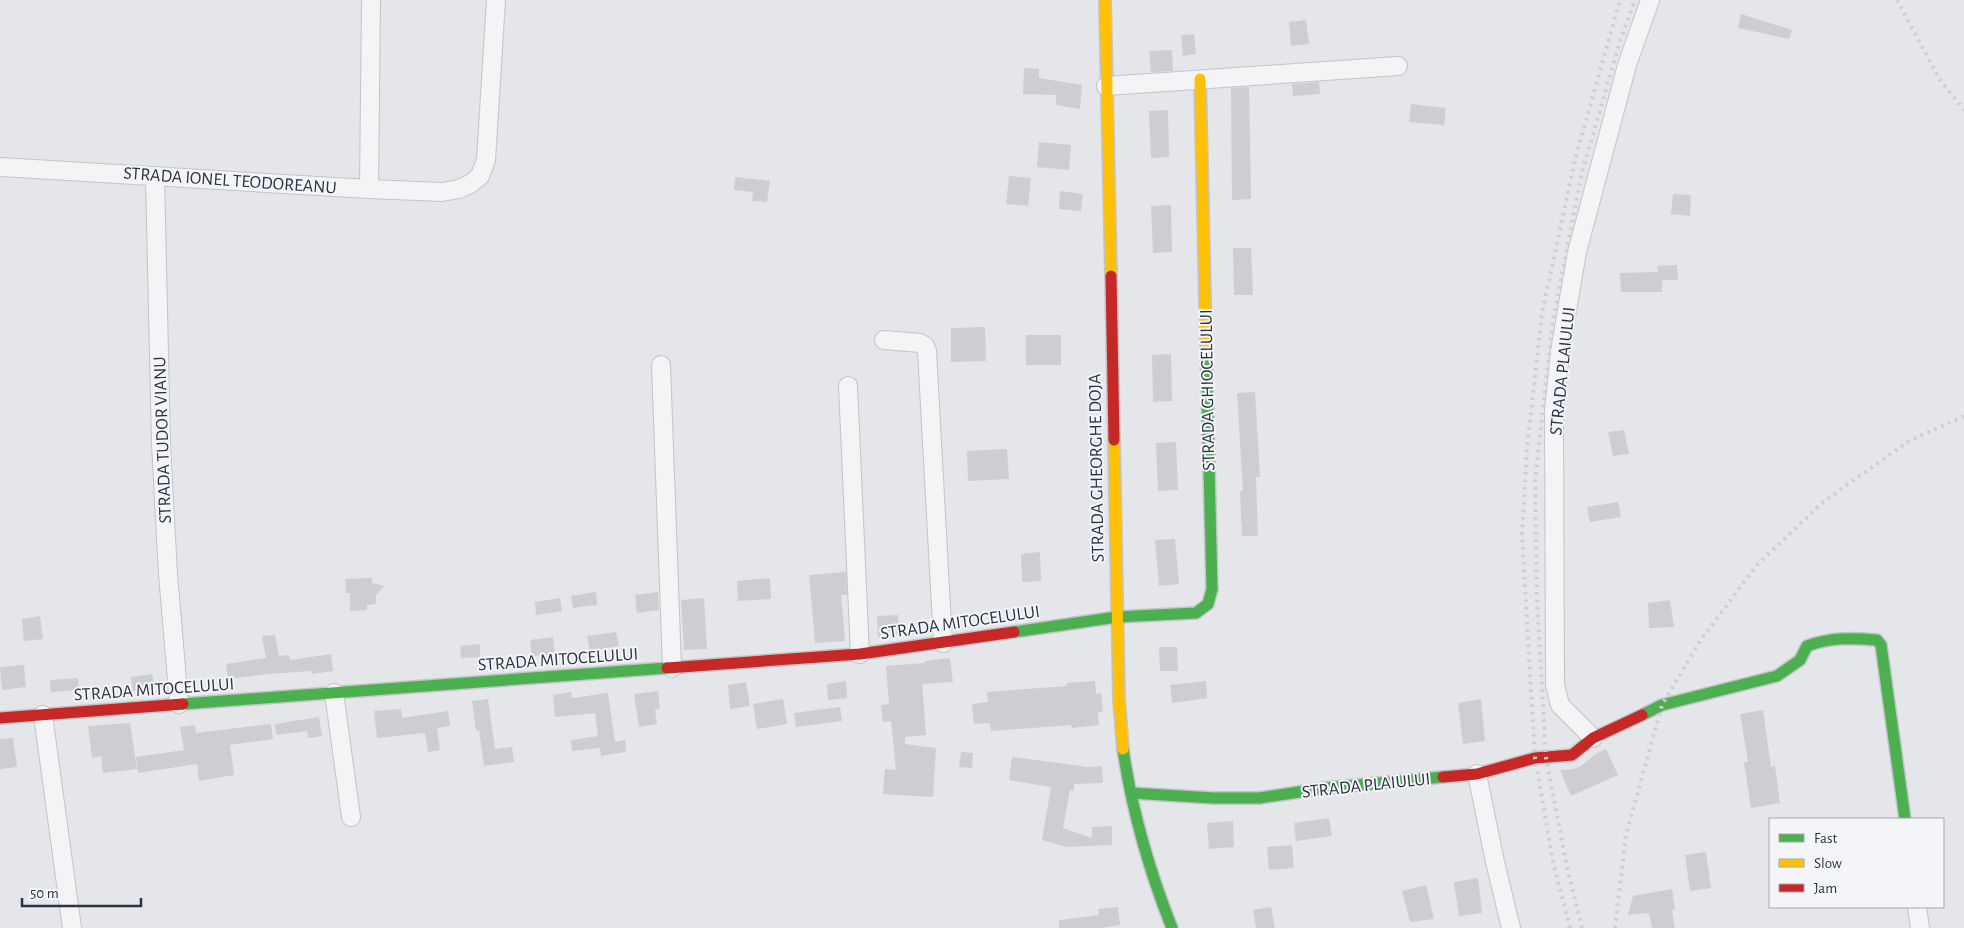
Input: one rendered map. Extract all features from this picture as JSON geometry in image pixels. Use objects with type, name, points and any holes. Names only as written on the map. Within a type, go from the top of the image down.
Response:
[{"type":"street","points":[[369,189],[371,0]]},
{"type":"street","name":"STRADA IONEL TEODOREANU","points":[[0,166],[369,189],[442,192],[459,189],[480,176],[486,160],[496,0]]},
{"type":"street","name":"STRADA GHEORGHE DOJA","points":[[1105,0],[1117,617],[1122,749],[1131,794],[1150,863],[1172,928]]},
{"type":"street","name":"STRADA PLAIULUI","points":[[1593,738],[1560,704],[1555,685],[1554,410],[1560,351],[1576,252],[1627,64],[1650,0]]},
{"type":"street","points":[[1106,86],[1398,66]]},
{"type":"street","name":"STRADA GHIOCELULUI","points":[[1117,617],[1196,614],[1209,605],[1200,79]]},
{"type":"street","name":"STRADA TUDOR VIANU","points":[[155,176],[161,444],[168,574],[180,704]]},
{"type":"street","points":[[884,340],[920,343],[925,346],[927,351],[943,643]]},
{"type":"street","points":[[661,364],[672,668]]},
{"type":"street","points":[[848,386],[860,654]]},
{"type":"street","name":"STRADA MITOCELULUI","points":[[0,718],[860,654],[1117,617]]},
{"type":"street","name":"STRADA PLAIULUI","points":[[1131,794],[1259,798],[1326,788],[1477,774],[1535,758],[1572,755],[1593,738],[1662,705],[1744,682],[1777,676],[1800,660],[1807,646],[1843,637],[1877,640],[1881,645],[1905,818]]},
{"type":"street","points":[[334,693],[351,816]]},
{"type":"street","points":[[44,715],[72,928]]},
{"type":"street","points":[[1477,774],[1511,928]]},
{"type":"street","points":[[1917,908],[1920,928]]},
{"type":"building","points":[[1741,14],[1792,30],[1789,39],[1738,28]]},
{"type":"building","points":[[1306,20],[1309,44],[1291,46],[1289,22]]},
{"type":"building","points":[[1194,34],[1196,54],[1183,56],[1181,35]]},
{"type":"building","points":[[1172,50],[1173,71],[1151,72],[1149,51]]},
{"type":"building","points":[[1024,68],[1039,69],[1039,78],[1082,85],[1080,109],[1056,105],[1056,95],[1023,94]]},
{"type":"building","points":[[1319,82],[1320,94],[1293,96],[1292,84]]},
{"type":"building","points":[[1249,87],[1251,199],[1232,200],[1231,88]]},
{"type":"building","points":[[1411,104],[1446,108],[1444,125],[1409,122]]},
{"type":"building","points":[[1168,110],[1169,157],[1151,158],[1149,111]]},
{"type":"building","points":[[1039,142],[1071,145],[1069,170],[1037,167]]},
{"type":"building","points":[[1009,176],[1031,178],[1028,206],[1006,204]]},
{"type":"building","points":[[735,177],[770,181],[767,202],[752,201],[753,192],[734,190]]},
{"type":"building","points":[[1060,191],[1083,194],[1081,211],[1059,209]]},
{"type":"building","points":[[1673,194],[1691,195],[1690,216],[1671,214]]},
{"type":"building","points":[[1171,205],[1172,252],[1153,253],[1151,206]]},
{"type":"building","points":[[1233,248],[1251,248],[1253,295],[1234,295]]},
{"type":"building","points":[[1677,265],[1678,280],[1662,280],[1662,292],[1621,292],[1620,273],[1658,272],[1657,266]]},
{"type":"building","points":[[985,327],[986,361],[951,362],[951,328]]},
{"type":"building","points":[[1026,335],[1061,335],[1061,365],[1026,365]]},
{"type":"building","points":[[1171,354],[1172,401],[1153,402],[1152,355]]},
{"type":"building","points":[[1255,392],[1260,477],[1256,477],[1258,536],[1242,536],[1240,491],[1243,491],[1237,393]]},
{"type":"building","points":[[1624,430],[1629,454],[1613,456],[1608,432]]},
{"type":"building","points":[[1176,442],[1178,490],[1158,491],[1156,443]]},
{"type":"building","points":[[1007,449],[1009,479],[968,481],[967,451]]},
{"type":"building","points":[[1618,502],[1621,517],[1590,522],[1587,507]]},
{"type":"building","points":[[1175,539],[1179,584],[1159,586],[1155,540]]},
{"type":"building","points":[[1040,552],[1041,581],[1022,582],[1021,554]]},
{"type":"building","points":[[846,572],[847,595],[841,595],[845,641],[815,643],[809,575]]},
{"type":"building","points":[[372,578],[372,583],[384,586],[376,595],[376,604],[367,605],[367,610],[350,611],[350,593],[346,593],[345,579]]},
{"type":"building","points":[[770,578],[771,599],[738,601],[737,581]]},
{"type":"building","points":[[596,592],[597,605],[573,608],[571,596]]},
{"type":"building","points":[[658,592],[659,610],[637,613],[635,595]]},
{"type":"building","points":[[560,598],[562,611],[536,615],[535,602]]},
{"type":"building","points":[[704,598],[707,649],[684,650],[681,600]]},
{"type":"building","points":[[1670,600],[1674,627],[1649,628],[1648,603]]},
{"type":"building","points":[[898,615],[899,634],[878,637],[877,616]]},
{"type":"building","points":[[40,616],[43,639],[24,641],[22,619]]},
{"type":"building","points":[[616,632],[619,646],[590,651],[587,636]]},
{"type":"building","points":[[275,635],[279,656],[289,655],[290,660],[331,654],[333,671],[312,674],[311,671],[268,674],[228,679],[226,664],[266,658],[262,636]]},
{"type":"building","points":[[553,637],[555,654],[532,656],[530,640]]},
{"type":"building","points":[[480,644],[480,657],[461,658],[460,646]]},
{"type":"building","points":[[1159,647],[1177,647],[1178,671],[1160,671]]},
{"type":"building","points":[[950,658],[953,682],[922,684],[926,735],[905,737],[905,744],[936,748],[933,797],[883,794],[885,769],[896,770],[891,721],[883,722],[881,705],[889,704],[886,666],[925,663],[925,661]]},
{"type":"building","points":[[24,665],[26,687],[2,690],[0,667]]},
{"type":"building","points":[[152,674],[155,689],[133,691],[131,677]]},
{"type":"building","points":[[78,678],[79,690],[51,692],[50,680]]},
{"type":"building","points":[[846,681],[847,698],[828,700],[827,684]]},
{"type":"building","points":[[1095,681],[1096,694],[1101,693],[1103,712],[1098,712],[1099,725],[1072,728],[1071,725],[991,731],[990,723],[974,724],[972,704],[988,702],[987,692],[1067,686],[1067,683]]},
{"type":"building","points":[[1206,681],[1207,698],[1172,703],[1170,685]]},
{"type":"building","points":[[746,682],[750,706],[730,709],[728,685]]},
{"type":"building","points":[[658,691],[660,709],[655,710],[657,724],[639,727],[634,694]]},
{"type":"building","points":[[571,692],[572,698],[608,693],[615,742],[625,740],[626,752],[601,756],[600,748],[572,751],[571,740],[598,736],[595,713],[555,717],[553,695]]},
{"type":"building","points":[[488,699],[495,749],[512,747],[514,762],[484,766],[479,730],[476,731],[472,701]]},
{"type":"building","points":[[783,699],[787,724],[757,729],[753,704]]},
{"type":"building","points":[[1481,699],[1485,741],[1463,744],[1458,703]]},
{"type":"building","points":[[840,707],[842,721],[796,727],[794,713]]},
{"type":"building","points":[[401,709],[402,718],[448,711],[450,726],[437,728],[440,750],[428,752],[425,733],[377,738],[374,711]]},
{"type":"building","points":[[1763,710],[1771,767],[1775,766],[1780,803],[1751,808],[1744,762],[1748,762],[1740,714]]},
{"type":"building","points":[[319,717],[322,736],[308,738],[307,731],[276,735],[275,724]]},
{"type":"building","points":[[130,723],[137,769],[103,773],[101,756],[92,758],[88,726]]},
{"type":"building","points":[[271,724],[273,739],[230,745],[234,775],[199,781],[197,764],[138,773],[136,757],[184,750],[180,727],[195,725],[196,733]]},
{"type":"building","points":[[13,738],[17,767],[0,769],[0,739]]},
{"type":"building","points":[[1606,749],[1618,775],[1571,796],[1560,770],[1581,766],[1597,753]]},
{"type":"building","points":[[961,752],[973,753],[972,768],[959,767]]},
{"type":"building","points":[[1012,757],[1088,767],[1102,766],[1103,783],[1074,784],[1074,791],[1070,790],[1063,828],[1092,838],[1092,827],[1112,826],[1112,845],[1067,847],[1042,840],[1051,787],[1009,780]]},
{"type":"building","points":[[1329,818],[1332,836],[1296,841],[1294,823]]},
{"type":"building","points":[[1233,821],[1234,847],[1209,849],[1207,823]]},
{"type":"building","points":[[1292,845],[1294,868],[1269,870],[1267,847]]},
{"type":"building","points":[[1706,852],[1711,888],[1690,891],[1685,855]]},
{"type":"building","points":[[1478,878],[1482,913],[1459,916],[1454,882]]},
{"type":"building","points":[[1426,885],[1434,919],[1410,922],[1402,891]]},
{"type":"building","points":[[1672,889],[1675,910],[1672,910],[1675,928],[1652,928],[1649,913],[1628,915],[1633,896]]},
{"type":"building","points":[[1118,907],[1120,925],[1101,928],[1059,928],[1059,920],[1099,915],[1098,909]]},
{"type":"building","points":[[1271,907],[1275,928],[1256,928],[1253,910]]},
{"type":"railway","points":[[1570,928],[1553,862],[1535,758],[1522,535],[1527,448],[1542,313],[1575,160],[1620,0]]},
{"type":"railway","points":[[1582,928],[1567,867],[1546,758],[1537,600],[1535,480],[1553,321],[1581,176],[1620,41],[1635,0]]},
{"type":"railway","points":[[1897,0],[1940,80],[1964,110]]},
{"type":"railway","points":[[1615,928],[1626,835],[1662,705],[1700,641],[1757,565],[1823,502],[1909,441],[1964,416]]},
{"type":"traffic: fast","points":[[1014,632],[1117,617],[1196,613],[1208,604],[1212,589],[1206,344]]},
{"type":"traffic: fast","points":[[1642,715],[1662,705],[1777,676],[1800,660],[1807,646],[1816,643],[1842,639],[1877,640],[1881,645],[1905,818]]},
{"type":"traffic: fast","points":[[183,704],[667,668]]},
{"type":"traffic: fast","points":[[1123,749],[1131,795],[1142,840],[1172,928]]},
{"type":"traffic: fast","points":[[1131,793],[1213,798],[1259,798],[1326,788],[1443,777]]},
{"type":"traffic: slow","points":[[1105,0],[1111,276]]},
{"type":"traffic: slow","points":[[1200,79],[1206,344]]},
{"type":"traffic: slow","points":[[1114,440],[1119,699],[1123,749]]},
{"type":"traffic: jam","points":[[1111,276],[1114,440]]},
{"type":"traffic: jam","points":[[667,668],[860,654],[1014,632]]},
{"type":"traffic: jam","points":[[0,718],[183,704]]},
{"type":"traffic: jam","points":[[1443,777],[1477,774],[1535,758],[1572,755],[1593,738],[1642,715]]}]
